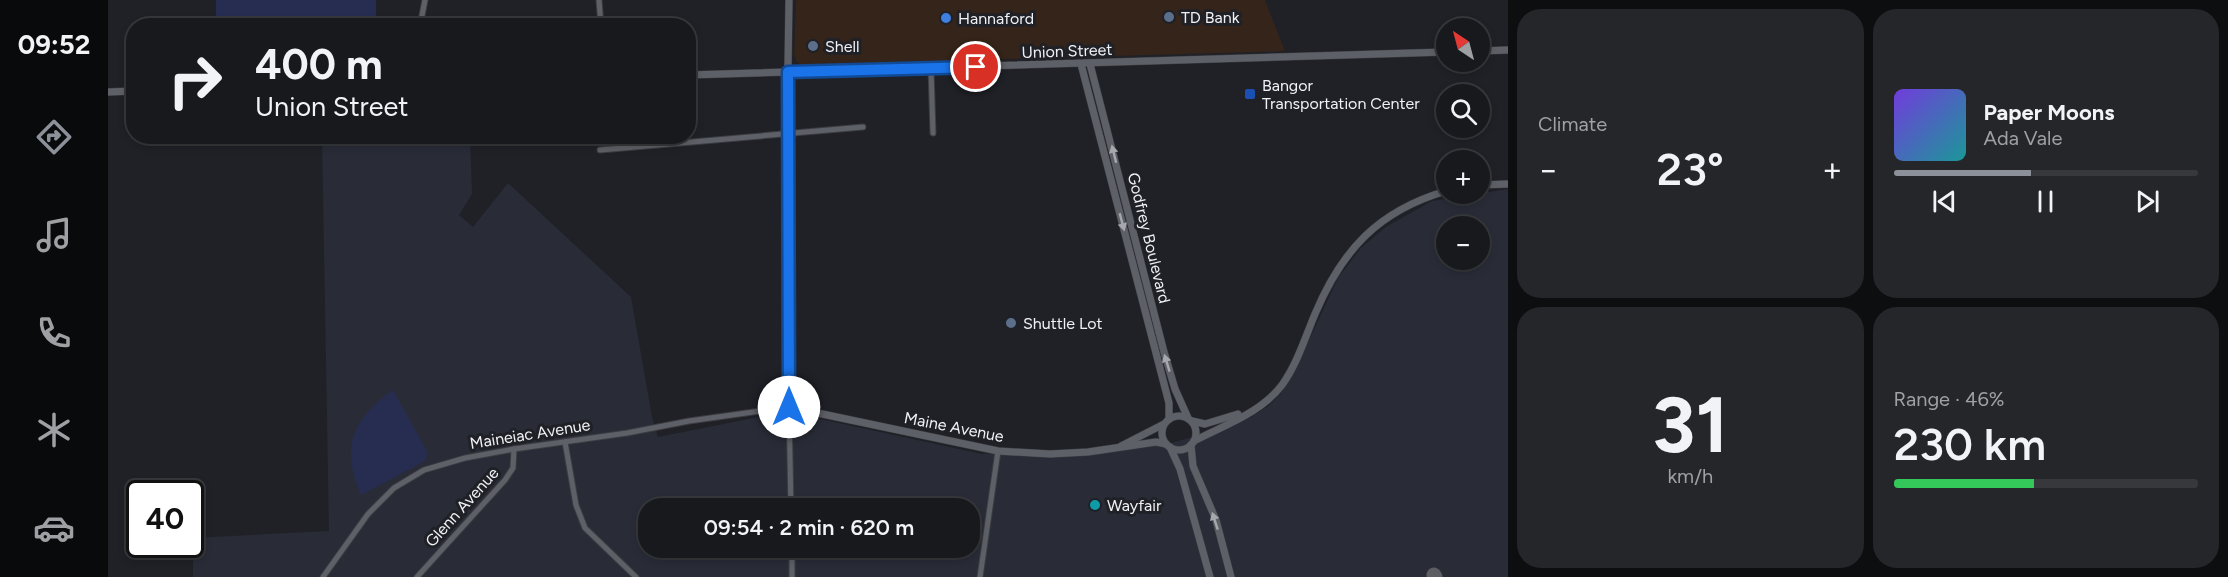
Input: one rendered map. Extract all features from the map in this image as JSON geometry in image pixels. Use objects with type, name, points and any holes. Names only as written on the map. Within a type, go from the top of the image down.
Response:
[{"type":"street","points":[[422,18],[425,0]]},
{"type":"street","points":[[599,0],[600,18]]},
{"type":"street","points":[[789,0],[787,135],[791,498]]},
{"type":"street","points":[[1490,51],[1508,50]]},
{"type":"street","name":"Union Street","points":[[696,75],[1436,52]]},
{"type":"street","name":"Godfrey Boulevard","points":[[1081,64],[1168,403],[1167,421]]},
{"type":"street","name":"Godfrey Boulevard","points":[[1090,64],[1164,352],[1175,389],[1190,419]]},
{"type":"street","points":[[931,69],[933,133]]},
{"type":"street","points":[[108,92],[126,92]]},
{"type":"street","points":[[696,142],[863,127]]},
{"type":"street","points":[[600,150],[675,144]]},
{"type":"street","points":[[1490,185],[1508,184]]},
{"type":"street","points":[[1168,446],[1178,450],[1193,443],[1258,407],[1274,394],[1290,372],[1335,272],[1358,242],[1399,210],[1436,194]]},
{"type":"street","name":"Maine Avenue","points":[[789,407],[998,451],[1050,454],[1156,442],[1168,446]]},
{"type":"street","name":"Maineiac Avenue","points":[[324,577],[368,514],[394,488],[424,470],[465,458],[514,449],[789,407]]},
{"type":"street","points":[[1210,577],[1180,469],[1162,435],[1167,421],[1178,416],[1198,424],[1216,422],[1258,407]]},
{"type":"street","points":[[1190,419],[1196,431],[1193,443],[1193,466],[1216,520],[1231,577]]},
{"type":"street","name":"Maine Avenue","points":[[1116,448],[1167,421]]},
{"type":"street","points":[[565,442],[576,505],[583,523],[593,537],[636,577]]},
{"type":"street","name":"Glenn Avenue","points":[[417,577],[506,480],[513,468],[514,449]]},
{"type":"street","points":[[980,577],[998,451]]},
{"type":"street","points":[[792,558],[792,577]]},
{"type":"shaded area","points":[[216,0],[376,0],[376,18],[216,18]]},
{"type":"shaded area","points":[[796,0],[1265,0],[1285,51],[801,65],[794,55]]},
{"type":"shaded area","points":[[322,144],[470,144],[472,194],[459,215],[473,227],[508,183],[631,297],[652,417],[658,437],[779,413],[806,416],[982,454],[1164,445],[1217,430],[1251,417],[1280,395],[1304,351],[1338,278],[1361,248],[1386,227],[1432,201],[1436,200],[1436,204],[1490,204],[1490,192],[1508,189],[1508,577],[193,577],[193,558],[204,558],[204,537],[329,531]]},
{"type":"shaded area","points":[[393,390],[428,453],[425,461],[361,495],[351,462],[354,435],[359,423],[368,412]]},
{"type":"place","name":"TD Bank","points":[[1169,17]]},
{"type":"place","name":"Hannaford","points":[[946,18]]},
{"type":"place","name":"Shell","points":[[813,46]]},
{"type":"place","name":"Bangor Transportation Center","points":[[1250,94]]},
{"type":"place","name":"Shuttle Lot","points":[[1011,323]]},
{"type":"place","name":"Wayfair","points":[[1095,505]]},
{"type":"route","points":[[789,407],[788,72],[976,67]]}]
